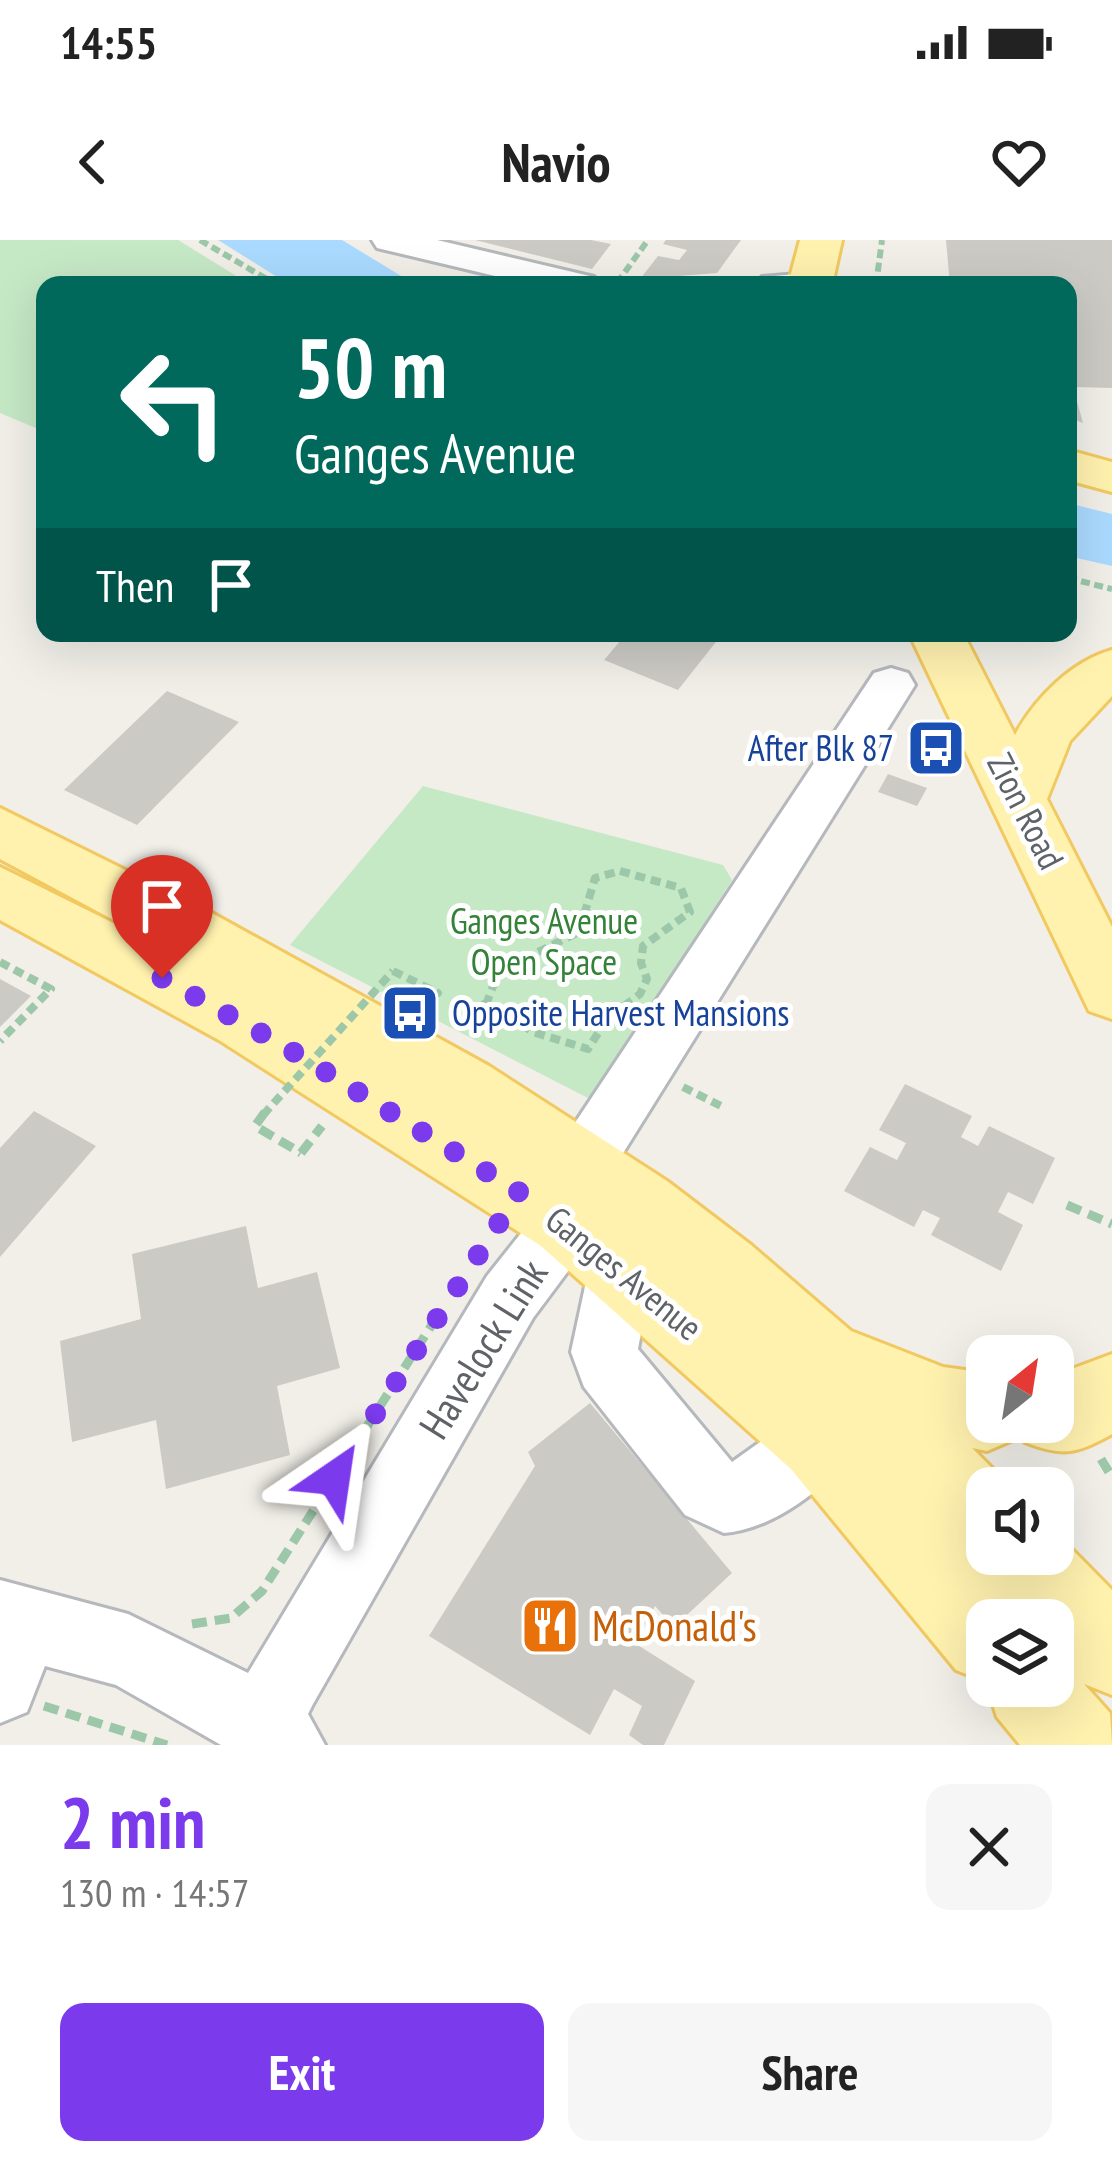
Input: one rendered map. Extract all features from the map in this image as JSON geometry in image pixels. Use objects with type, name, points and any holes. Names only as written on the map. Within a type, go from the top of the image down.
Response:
[{"type":"main road","points":[[1077,467],[1112,477]]},
{"type":"main road","name":"Zion Road","points":[[941,642],[1112,992]]},
{"type":"main road","points":[[1019,796],[1045,733],[1101,674],[1112,669]]},
{"type":"main road","name":"Ganges Avenue","points":[[0,831],[296,988],[590,1218],[818,1442],[966,1615]]},
{"type":"main road","name":"Ganges Avenue","points":[[0,891],[590,1218],[723,1268],[830,1360],[966,1500]]},
{"type":"main road","points":[[830,1360],[943,1405],[966,1409]]},
{"type":"main road","points":[[1038,1575],[1112,1652]]},
{"type":"main road","points":[[1046,1707],[1078,1745]]},
{"type":"street","points":[[390,240],[543,276]]},
{"type":"street","name":"Havelock Link","points":[[274,1736],[286,1677],[510,1297],[590,1218],[891,685]]},
{"type":"street","points":[[590,1218],[608,1364],[710,1490],[724,1498],[745,1496],[818,1442]]},
{"type":"street","points":[[11,1656],[128,1651],[232,1706],[274,1736]]},
{"type":"path","points":[[200,240],[262,276]]},
{"type":"path","points":[[622,276],[648,240]]},
{"type":"path","points":[[876,276],[882,240]]},
{"type":"path","points":[[1077,580],[1112,590]]},
{"type":"path","points":[[446,1032],[487,1001],[488,984],[506,964],[532,951],[560,946],[580,931],[591,910],[595,878],[620,871],[681,888],[688,899],[690,912],[680,923],[644,946],[641,963],[647,980],[640,994],[608,1019],[588,1049],[533,1032],[487,1001]]},
{"type":"path","points":[[0,962],[51,989],[0,1041]]},
{"type":"path","points":[[301,1153],[255,1126],[278,1093],[392,971],[438,993],[410,1013]]},
{"type":"path","points":[[665,1079],[725,1108]]},
{"type":"path","points":[[1067,1205],[1112,1224]]},
{"type":"path","points":[[171,1618],[208,1625],[230,1618],[262,1591],[439,1312]]},
{"type":"path","points":[[1089,1422],[1112,1477]]},
{"type":"path","points":[[11,1656],[167,1745]]},
{"type":"green space","points":[[0,240],[178,240],[236,276],[36,276],[36,428],[0,413]]},
{"type":"green space","name":"Ganges Avenue Open Space","points":[[423,786],[723,865],[732,880],[592,1100],[290,945]]},
{"type":"water","points":[[218,240],[342,240],[401,276],[276,276]]},
{"type":"water","points":[[1077,505],[1112,514],[1112,566],[1077,558]]},
{"type":"building","points":[[475,240],[591,240],[611,244],[592,269]]},
{"type":"building","points":[[666,240],[741,240],[717,273],[642,276],[658,256],[679,260],[687,250],[663,244]]},
{"type":"building","points":[[946,240],[1112,240],[1112,388],[1077,387],[1077,276],[949,276]]},
{"type":"building","points":[[619,642],[716,642],[678,690],[604,660]]},
{"type":"building","points":[[167,691],[239,722],[137,825],[64,790]]},
{"type":"building","points":[[888,774],[927,788],[917,806],[878,792]]},
{"type":"building","points":[[0,979],[31,996],[0,1027]]},
{"type":"building","points":[[905,1084],[972,1116],[961,1137],[978,1146],[989,1126],[1055,1158],[1033,1204],[1008,1192],[998,1212],[1023,1225],[1001,1271],[931,1235],[940,1218],[923,1210],[914,1227],[844,1191],[870,1147],[897,1160],[906,1143],[879,1130]]},
{"type":"building","points":[[34,1111],[96,1146],[0,1257],[0,1148]]},
{"type":"building","points":[[246,1226],[258,1288],[317,1272],[340,1368],[277,1386],[290,1455],[166,1489],[156,1420],[72,1442],[60,1341],[141,1319],[132,1254]]},
{"type":"building","points":[[590,1403],[732,1573],[674,1627],[655,1606],[636,1644],[695,1681],[664,1745],[643,1745],[629,1735],[642,1706],[614,1689],[590,1735],[429,1636],[535,1466],[528,1452]]},
{"type":"place","name":"After Blk 87","points":[[936,748]]},
{"type":"place","name":"Opposite Harvest Mansions","points":[[410,1013]]},
{"type":"place","name":"McDonald's","points":[[550,1626]]},
{"type":"route","points":[[162,978],[279,1043],[519,1192],[334,1478]]}]
